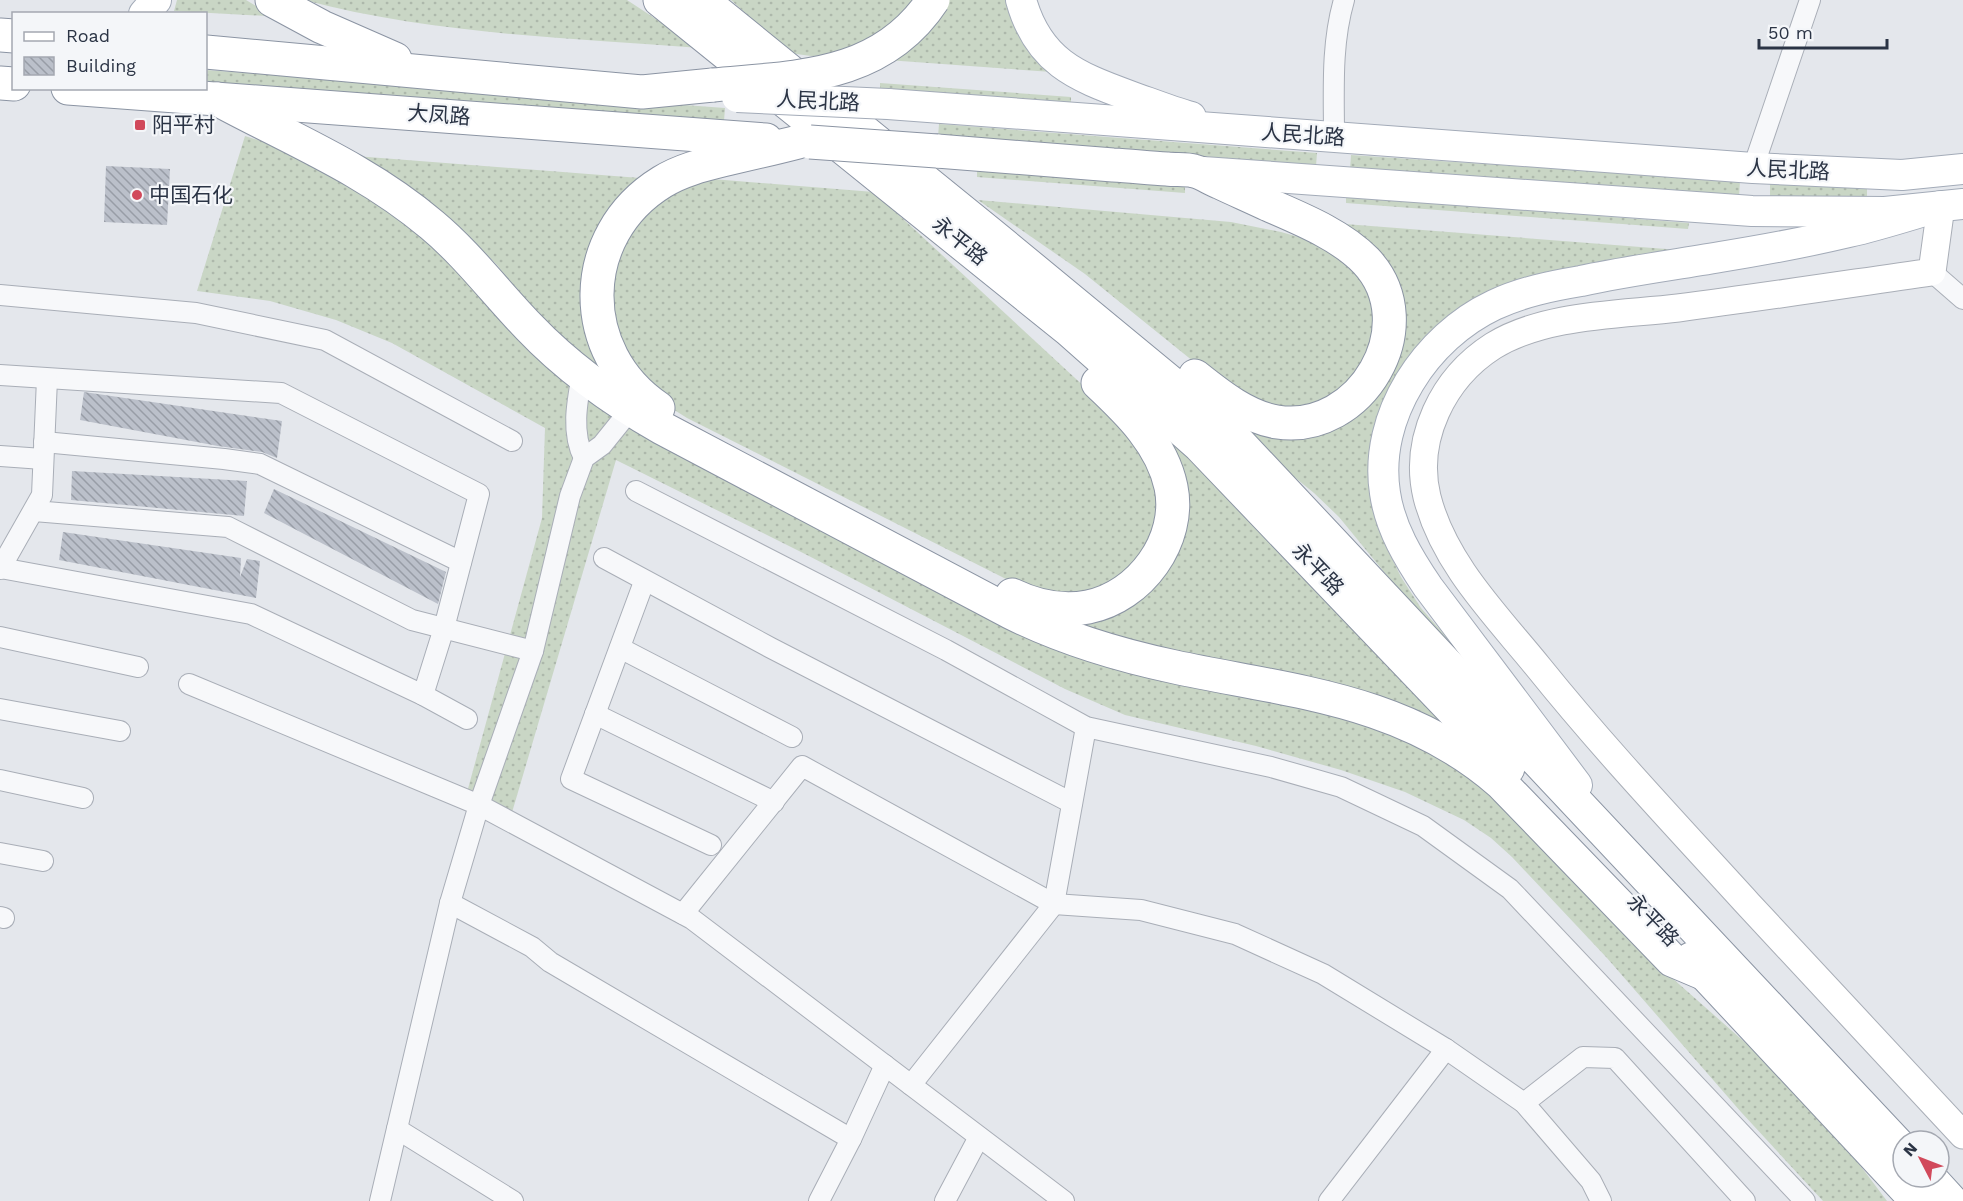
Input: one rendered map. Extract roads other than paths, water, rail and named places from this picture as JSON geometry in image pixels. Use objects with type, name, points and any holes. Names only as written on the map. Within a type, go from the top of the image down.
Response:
[{"type":"highway","points":[[272,0],[322,27],[422,71]]},
{"type":"highway","name":"永平路","points":[[660,0],[1069,330],[1200,446],[1714,965],[1891,1155]]},
{"type":"highway","name":"永平路","points":[[702,0],[1222,425],[1640,868],[1714,965],[1845,1087],[1891,1152]]},
{"type":"highway","name":"大凤路","points":[[207,52],[642,92],[725,91],[815,75],[846,67],[892,42],[916,21],[933,0]]},
{"type":"highway","name":"大凤路","points":[[95,90],[804,142]]},
{"type":"highway","points":[[217,99],[341,162],[407,205],[456,247],[535,333],[582,375],[662,428],[1040,626],[1088,644],[1143,660],[1284,687],[1351,704],[1400,720],[1445,742],[1474,761],[1501,783],[1672,960],[1714,965]]},
{"type":"highway","points":[[804,142],[684,171],[653,188],[626,215],[610,240],[604,255],[597,300],[602,337],[618,368],[644,397],[665,413],[1006,592],[1031,603],[1062,608],[1089,606],[1108,600],[1136,582],[1153,563],[1165,544],[1171,524],[1173,505],[1166,468],[1151,442],[1132,417],[983,277],[969,261],[954,237]]},
{"type":"highway","name":"人民北路","points":[[804,142],[1195,171]]},
{"type":"highway","points":[[988,232],[1050,265],[1094,295],[1211,389],[1243,409],[1260,417],[1291,423],[1306,422],[1334,412],[1357,395],[1366,384],[1375,372],[1386,345],[1389,324],[1388,302],[1377,275],[1355,251],[1315,227],[1195,171]]},
{"type":"highway","points":[[1940,1189],[1951,1201]]},
{"type":"main road","points":[[146,12],[156,0]]},
{"type":"main road","points":[[1021,0],[1030,23],[1046,49],[1059,63],[1080,76],[1188,116],[1249,132]]},
{"type":"main road","name":"人民北路","points":[[725,91],[1753,168],[1902,176],[1963,169]]},
{"type":"main road","points":[[1332,181],[1334,137]]},
{"type":"main road","points":[[1752,211],[1753,168]]},
{"type":"main road","name":"人民北路","points":[[1195,171],[1752,211],[1885,212],[1952,205]]},
{"type":"main road","points":[[1640,868],[1435,597],[1396,532],[1388,507],[1383,469],[1386,441],[1401,399],[1420,367],[1448,336],[1485,310],[1518,296],[1541,288],[1608,275],[1722,257],[1849,232],[1952,205]]},
{"type":"street","points":[[1334,137],[1335,53],[1337,29],[1344,0]]},
{"type":"street","points":[[1753,168],[1810,0]]},
{"type":"street","points":[[1932,272],[1952,205]]},
{"type":"street","points":[[1963,299],[1932,272],[1678,308],[1563,321],[1518,333],[1478,357],[1451,386],[1429,427],[1424,447],[1423,470],[1428,502],[1443,540],[1463,574],[1563,698],[1633,779],[1963,1135]]},
{"type":"street","points":[[0,296],[196,313],[325,340],[512,441]]},
{"type":"street","points":[[0,375],[281,393],[479,494],[444,628],[423,695]]},
{"type":"street","points":[[582,375],[577,401],[576,432],[584,458]]},
{"type":"street","points":[[47,379],[42,495],[34,511],[8,541],[0,568],[251,614],[423,695],[467,719]]},
{"type":"street","points":[[380,1201],[450,903],[479,805],[533,651],[570,496],[584,458],[602,445],[631,409]]},
{"type":"street","points":[[0,456],[44,450],[260,464],[461,562]]},
{"type":"street","points":[[636,491],[946,650],[1086,727],[1271,767],[1331,784],[1423,826],[1510,889],[1806,1201]]},
{"type":"street","points":[[34,511],[228,527],[412,620],[533,651]]},
{"type":"street","points":[[603,558],[771,648],[1072,803]]},
{"type":"street","points":[[645,582],[571,779],[711,845]]},
{"type":"street","points":[[0,637],[138,667]]},
{"type":"street","points":[[620,648],[792,737]]},
{"type":"street","points":[[189,684],[479,805],[683,914],[1064,1201]]},
{"type":"street","points":[[0,709],[120,731]]},
{"type":"street","points":[[595,714],[774,802]]},
{"type":"street","points":[[911,1085],[1054,904],[1086,727]]},
{"type":"street","points":[[683,914],[802,766],[1054,904],[1141,910],[1235,934],[1323,974],[1446,1049],[1524,1103],[1591,1181],[1602,1201]]},
{"type":"street","points":[[0,780],[83,798]]},
{"type":"street","points":[[0,853],[43,861]]},
{"type":"street","points":[[450,903],[531,947],[550,962],[851,1139]]},
{"type":"street","points":[[1329,1201],[1446,1049]]},
{"type":"street","points":[[1524,1103],[1583,1057],[1615,1058],[1745,1201]]},
{"type":"street","points":[[819,1201],[885,1065]]},
{"type":"street","points":[[1845,1087],[1891,1129]]},
{"type":"street","points":[[397,1129],[513,1201]]},
{"type":"street","points":[[945,1201],[979,1137]]},
{"type":"street","points":[[1951,1184],[1963,1195]]},
{"type":"place","name":"阳平村","points":[[140,125]]},
{"type":"place","name":"中国石化","points":[[137,195]]}]
